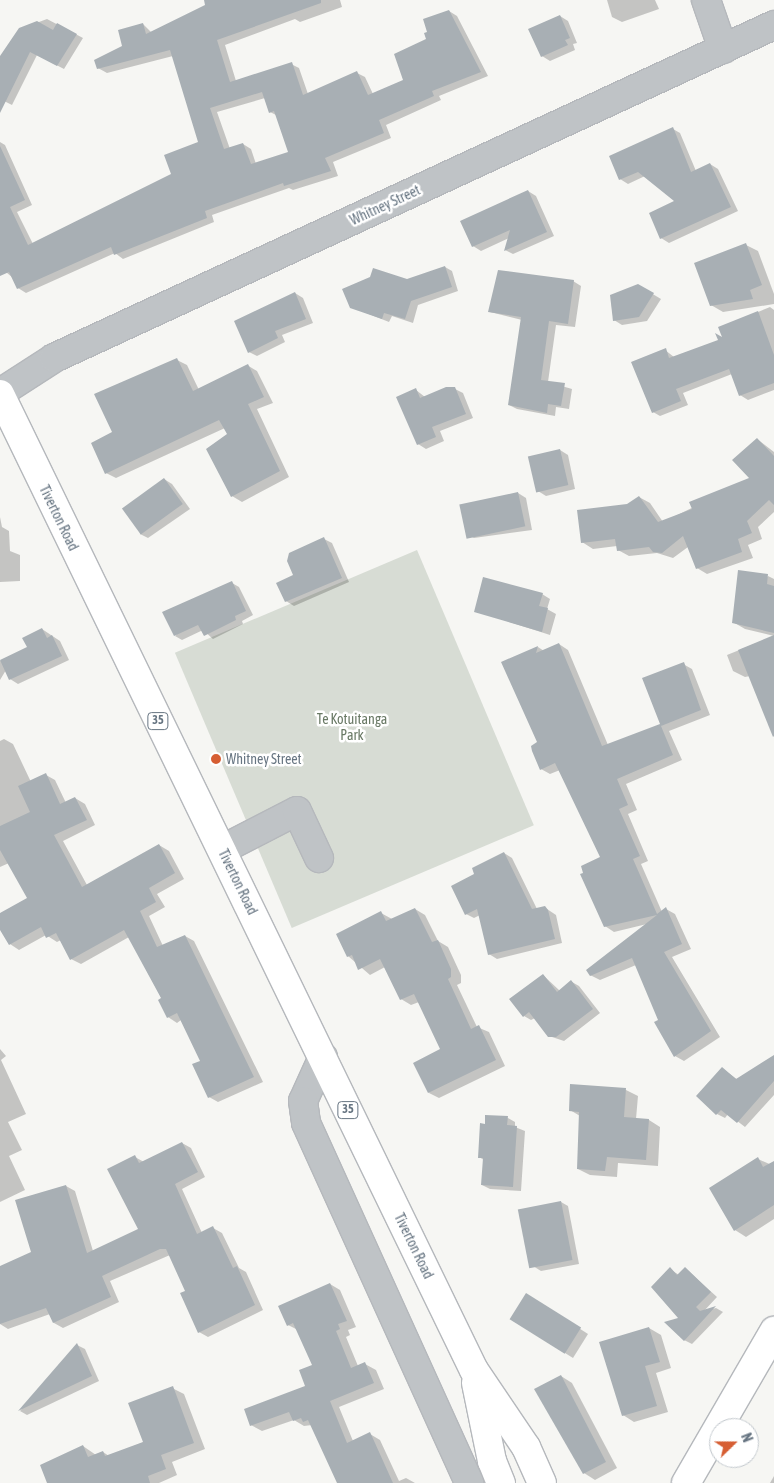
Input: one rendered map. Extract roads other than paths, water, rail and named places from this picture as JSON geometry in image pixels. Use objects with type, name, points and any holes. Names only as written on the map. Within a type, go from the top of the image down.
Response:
[{"type":"main road","name":"Tiverton Road","points":[[0,393],[474,1370],[526,1447],[542,1483]]},
{"type":"main road","points":[[686,1483],[774,1331]]},
{"type":"main road","name":"Tiverton Road","points":[[474,1370],[492,1461],[501,1483]]},
{"type":"street","points":[[706,0],[723,49]]},
{"type":"street","name":"Whitney Street","points":[[0,393],[54,358],[774,25]]},
{"type":"street","points":[[223,850],[297,812],[319,858]]},
{"type":"street","points":[[323,1058],[303,1101],[306,1123],[469,1483]]},
{"type":"place","name":"Whitney Street","points":[[216,759]]},
{"type":"park label","name":"Te Kotuitanga Park","points":[[352,728]]}]
